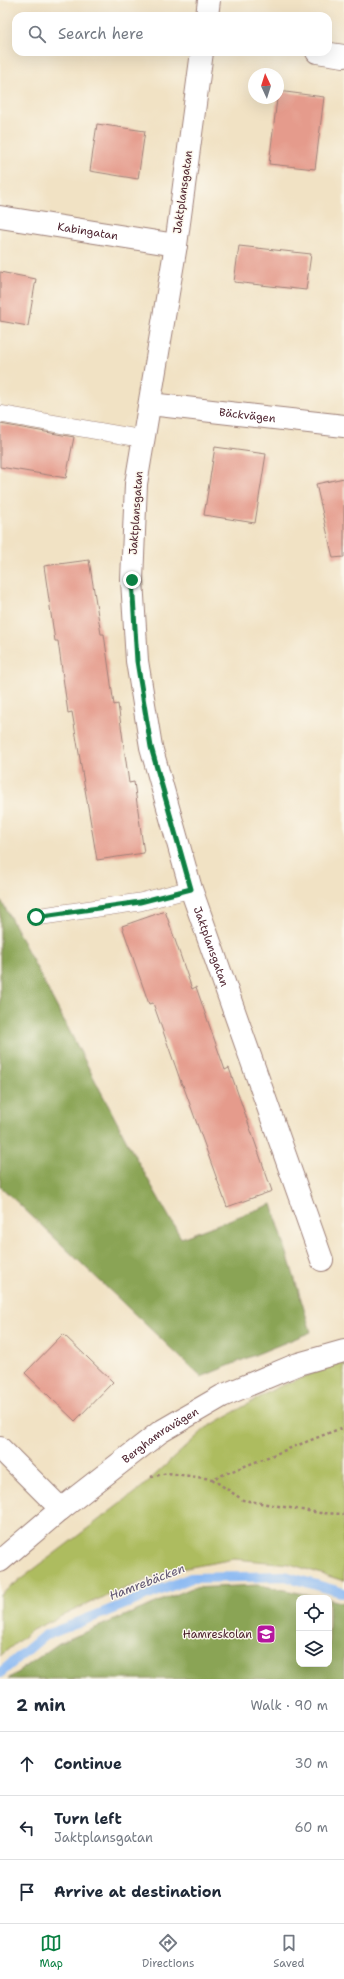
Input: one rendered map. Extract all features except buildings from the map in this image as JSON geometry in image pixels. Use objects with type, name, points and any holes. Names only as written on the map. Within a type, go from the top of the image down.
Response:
[{"type":"street","points":[[208,12],[209,0]]},
{"type":"street","points":[[332,54],[344,56]]},
{"type":"street","name":"Jaktplansgatan","points":[[201,56],[176,245],[136,484],[132,580],[137,661],[151,747],[191,889],[322,1260]]},
{"type":"street","name":"Kabingatan","points":[[0,217],[176,245]]},
{"type":"street","name":"Bäckvägen","points":[[150,404],[344,426]]},
{"type":"street","name":"Berghamravägen","points":[[0,1561],[61,1509],[160,1432],[222,1396],[298,1364],[344,1351]]},
{"type":"street","points":[[0,1448],[61,1509]]},
{"type":"lane","points":[[0,414],[144,439]]},
{"type":"lane","points":[[36,917],[140,902],[191,889]]},
{"type":"path","points":[[144,1478],[167,1473],[212,1478],[344,1427]]},
{"type":"path","points":[[212,1478],[243,1500],[320,1513],[344,1514]]},
{"type":"green space","points":[[0,898],[132,1151],[181,1238],[272,1204],[311,1332],[201,1377],[0,1186]]},
{"type":"green space","points":[[344,1361],[344,1581],[290,1564],[234,1559],[170,1571],[94,1601],[32,1630],[0,1656],[0,1595],[142,1487],[206,1428],[276,1388]]},
{"type":"green space","points":[[259,1585],[310,1595],[296,1595],[296,1667],[332,1667],[332,1600],[344,1603],[344,1679],[8,1679],[59,1643],[192,1588]]},
{"type":"waterway","name":"Hamrebäcken","points":[[0,1673],[44,1636],[191,1578],[285,1576],[344,1593]]},
{"type":"place","name":"Hamreskolan","points":[[266,1634]]},
{"type":"route","points":[[36,917],[140,902],[191,889],[151,747],[137,661],[132,580]]}]
